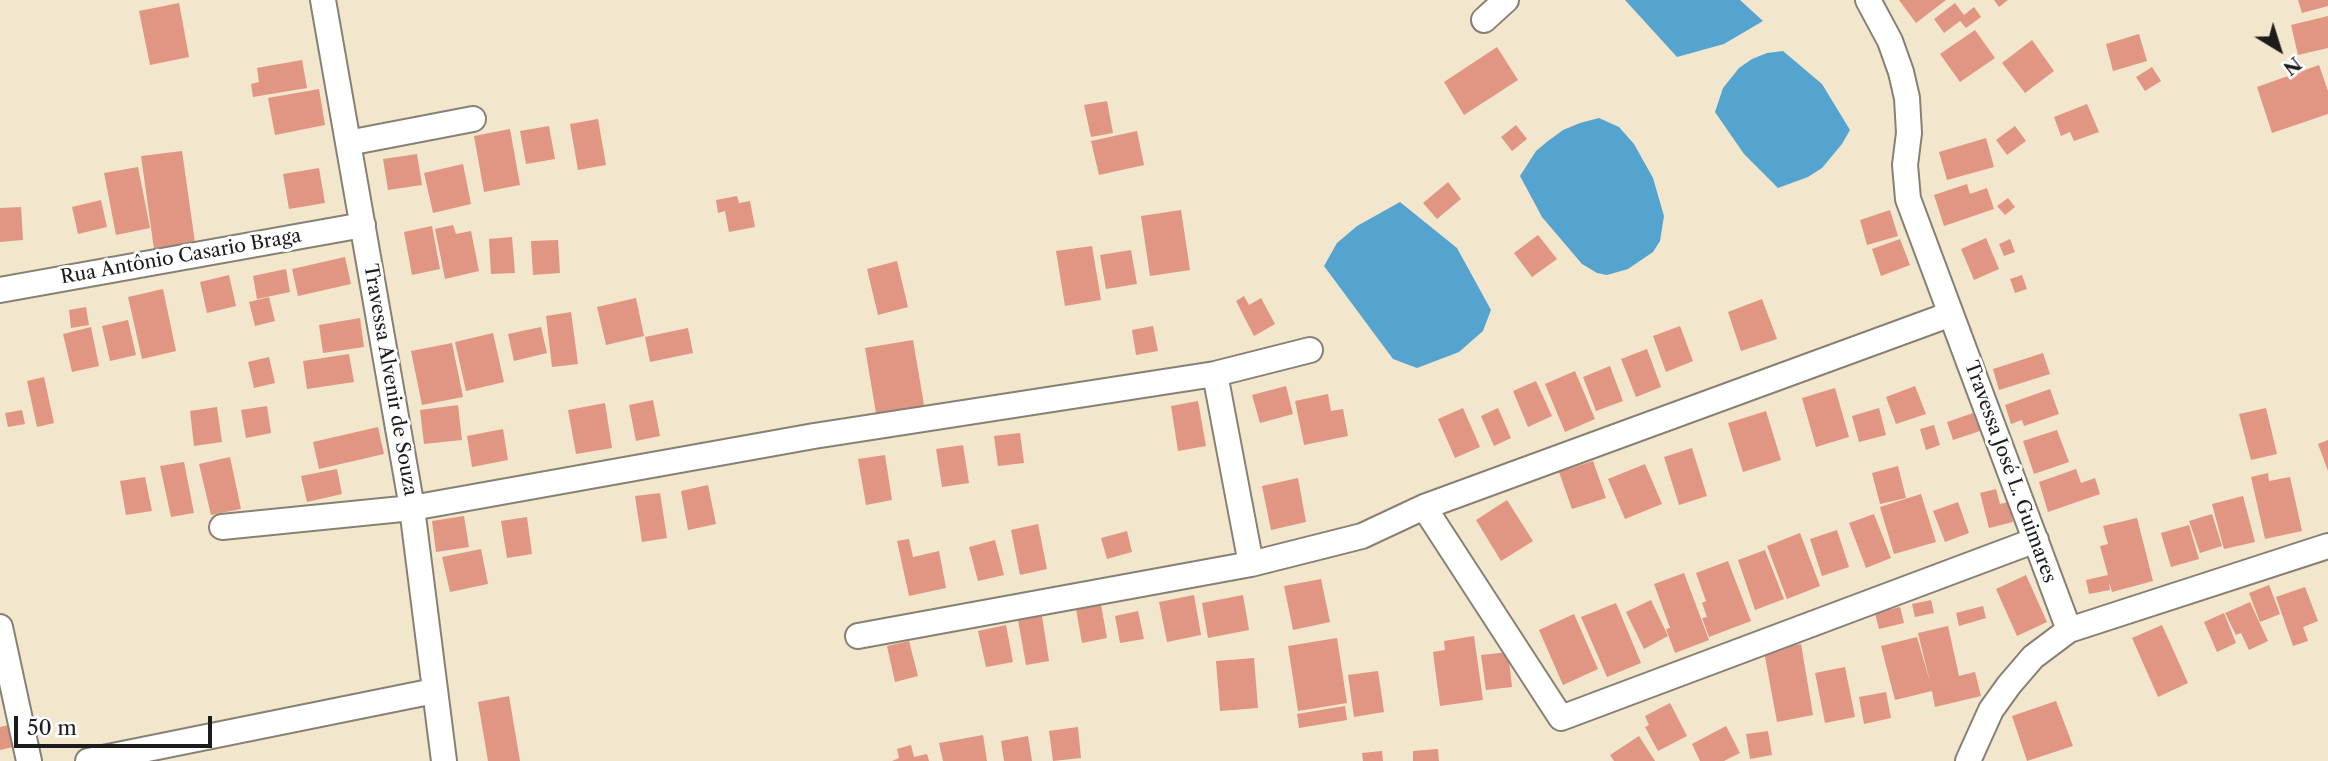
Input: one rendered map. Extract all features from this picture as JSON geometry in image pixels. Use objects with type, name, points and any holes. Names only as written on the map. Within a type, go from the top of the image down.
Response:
[{"type":"street","name":"Travessa Alvenir de Souza","points":[[323,0],[412,508],[444,761]]},
{"type":"street","points":[[1484,20],[1506,0]]},
{"type":"street","name":"Travessa José L. Guimares","points":[[1868,0],[1890,41],[1904,85],[1909,133],[1905,165],[1908,199],[2069,630]]},
{"type":"street","points":[[348,143],[473,119]]},
{"type":"street","name":"Rua Antônio Casario Braga","points":[[0,290],[363,225]]},
{"type":"street","points":[[858,636],[1251,564],[1362,536],[1424,507],[1951,314]]},
{"type":"street","points":[[222,527],[412,508],[814,436],[1215,374],[1310,350]]},
{"type":"street","points":[[1215,374],[1251,564]]},
{"type":"street","points":[[1424,507],[1560,718],[2036,540]]},
{"type":"street","points":[[1968,761],[1992,710],[2009,685],[2032,657],[2069,630],[2328,546]]},
{"type":"street","points":[[0,627],[29,761]]},
{"type":"street","points":[[88,761],[434,691]]},
{"type":"water","points":[[1625,0],[1740,0],[1763,21],[1724,44],[1677,57]]},
{"type":"water","points":[[1783,51],[1822,84],[1850,130],[1822,168],[1808,177],[1778,188],[1744,154],[1715,112],[1723,88],[1739,68],[1767,53]]},
{"type":"water","points":[[1599,118],[1619,127],[1634,144],[1653,178],[1664,216],[1660,241],[1653,252],[1628,269],[1607,275],[1597,273],[1582,264],[1542,217],[1520,176],[1536,151],[1548,141],[1563,130]]},
{"type":"water","points":[[1400,202],[1457,248],[1491,310],[1483,331],[1459,352],[1417,368],[1393,359],[1324,266],[1337,243],[1357,226]]},
{"type":"building","points":[[1899,0],[1946,0],[1916,23]]},
{"type":"building","points":[[1994,0],[2008,0],[1999,7]]},
{"type":"building","points":[[2298,0],[2328,0],[2328,6],[2302,13]]},
{"type":"building","points":[[179,3],[189,57],[150,65],[139,11]]},
{"type":"building","points":[[1955,3],[1964,15],[1974,7],[1981,17],[1966,28],[1960,21],[1944,33],[1934,19]]},
{"type":"building","points":[[2328,16],[2328,48],[2298,55],[2291,25]]},
{"type":"building","points":[[1975,30],[1995,58],[1960,82],[1940,54]]},
{"type":"building","points":[[2139,34],[2147,61],[2113,71],[2106,44]]},
{"type":"building","points":[[2032,40],[2054,71],[2025,93],[2002,63]]},
{"type":"building","points":[[1497,47],[1518,80],[1464,115],[1444,82]]},
{"type":"building","points":[[302,60],[307,88],[253,97],[251,84],[259,82],[257,68]]},
{"type":"building","points":[[2319,65],[2328,91],[2328,114],[2272,133],[2257,87]]},
{"type":"building","points":[[2152,67],[2161,81],[2145,91],[2136,77]]},
{"type":"building","points":[[319,89],[325,125],[275,135],[268,98]]},
{"type":"building","points":[[1107,101],[1113,133],[1091,137],[1084,105]]},
{"type":"building","points":[[2087,104],[2099,132],[2074,141],[2070,132],[2061,136],[2054,117]]},
{"type":"building","points":[[598,119],[606,165],[578,170],[570,124]]},
{"type":"building","points":[[1516,125],[1527,139],[1512,151],[1501,137]]},
{"type":"building","points":[[549,126],[555,159],[526,164],[520,131]]},
{"type":"building","points":[[2015,126],[2026,141],[2007,155],[1996,140]]},
{"type":"building","points":[[510,129],[520,185],[484,192],[474,136]]},
{"type":"building","points":[[1137,131],[1144,165],[1099,175],[1091,141]]},
{"type":"building","points":[[1986,138],[1994,167],[1947,180],[1939,152]]},
{"type":"building","points":[[182,151],[195,243],[154,249],[141,156]]},
{"type":"building","points":[[417,154],[422,185],[388,190],[383,159]]},
{"type":"building","points":[[463,164],[471,204],[433,213],[424,173]]},
{"type":"building","points":[[138,167],[150,228],[116,235],[104,173]]},
{"type":"building","points":[[319,168],[325,203],[289,209],[283,174]]},
{"type":"building","points":[[1448,182],[1461,199],[1437,219],[1423,203]]},
{"type":"building","points":[[1967,184],[1970,194],[1987,188],[1994,209],[1944,226],[1934,195]]},
{"type":"building","points":[[737,196],[739,203],[750,201],[755,227],[729,232],[725,211],[718,213],[716,200]]},
{"type":"building","points":[[2008,198],[2015,207],[2005,215],[1997,206]]},
{"type":"building","points":[[101,200],[107,227],[78,234],[72,207]]},
{"type":"building","points":[[21,207],[23,240],[0,242],[0,208]]},
{"type":"building","points":[[1181,210],[1190,270],[1150,276],[1141,216]]},
{"type":"building","points":[[1890,210],[1898,236],[1867,245],[1860,220]]},
{"type":"building","points":[[453,225],[456,234],[471,231],[479,271],[445,279],[435,229]]},
{"type":"building","points":[[432,226],[440,269],[412,275],[404,232]]},
{"type":"building","points":[[1538,235],[1557,259],[1532,277],[1514,253]]},
{"type":"building","points":[[512,237],[515,273],[491,274],[489,239]]},
{"type":"building","points":[[1986,238],[1999,269],[1974,280],[1961,249]]},
{"type":"building","points":[[1900,239],[1910,265],[1881,276],[1872,249]]},
{"type":"building","points":[[2010,239],[2015,252],[2004,256],[1999,244]]},
{"type":"building","points":[[558,240],[560,273],[533,275],[531,241]]},
{"type":"building","points":[[1092,246],[1101,300],[1065,306],[1056,251]]},
{"type":"building","points":[[1131,250],[1137,284],[1106,289],[1100,255]]},
{"type":"building","points":[[345,257],[351,284],[298,296],[292,269]]},
{"type":"building","points":[[897,261],[908,307],[878,315],[867,269]]},
{"type":"building","points":[[286,269],[290,292],[257,299],[253,276]]},
{"type":"building","points":[[229,275],[236,306],[207,313],[200,282]]},
{"type":"building","points":[[2022,275],[2027,289],[2015,293],[2010,279]]},
{"type":"building","points":[[163,289],[176,351],[142,359],[128,297]]},
{"type":"building","points":[[1244,296],[1249,305],[1261,298],[1275,324],[1254,336],[1236,301]]},
{"type":"building","points":[[269,297],[275,321],[255,326],[249,302]]},
{"type":"building","points":[[636,298],[644,336],[606,345],[597,307]]},
{"type":"building","points":[[1762,299],[1777,339],[1741,351],[1728,312]]},
{"type":"building","points":[[86,307],[89,325],[71,328],[69,310]]},
{"type":"building","points":[[571,312],[578,364],[552,367],[546,316]]},
{"type":"building","points":[[360,318],[364,347],[323,353],[319,325]]},
{"type":"building","points":[[128,320],[136,355],[110,361],[102,326]]},
{"type":"building","points":[[1153,326],[1158,351],[1136,355],[1132,330]]},
{"type":"building","points":[[1680,326],[1693,361],[1666,372],[1653,336]]},
{"type":"building","points":[[91,327],[99,366],[72,372],[63,334]]},
{"type":"building","points":[[541,327],[547,353],[514,361],[508,334]]},
{"type":"building","points":[[688,328],[693,353],[650,362],[645,337]]},
{"type":"building","points":[[493,333],[504,382],[466,391],[455,342]]},
{"type":"building","points":[[913,340],[925,411],[877,419],[865,348]]},
{"type":"building","points":[[452,343],[463,397],[422,405],[411,351]]},
{"type":"building","points":[[1647,349],[1661,387],[1636,397],[1621,359]]},
{"type":"building","points":[[2043,353],[2050,374],[1999,390],[1993,369]]},
{"type":"building","points":[[349,354],[354,382],[307,389],[303,361]]},
{"type":"building","points":[[269,357],[275,383],[254,388],[248,362]]},
{"type":"building","points":[[1610,366],[1623,401],[1596,411],[1583,377]]},
{"type":"building","points":[[1575,371],[1595,419],[1565,432],[1545,384]]},
{"type":"building","points":[[44,377],[54,423],[37,427],[27,381]]},
{"type":"building","points":[[1536,381],[1552,416],[1528,427],[1513,391]]},
{"type":"building","points":[[1286,386],[1293,414],[1260,423],[1252,395]]},
{"type":"building","points":[[1915,386],[1926,414],[1896,424],[1886,397]]},
{"type":"building","points":[[1835,388],[1849,437],[1816,447],[1802,398]]},
{"type":"building","points":[[2050,389],[2059,414],[2024,426],[2022,420],[2011,424],[2005,405]]},
{"type":"building","points":[[1328,394],[1331,411],[1343,409],[1348,436],[1304,445],[1295,401]]},
{"type":"building","points":[[653,400],[660,436],[636,441],[629,405]]},
{"type":"building","points":[[1198,401],[1206,446],[1178,451],[1171,406]]},
{"type":"building","points":[[605,403],[612,448],[576,454],[568,410]]},
{"type":"building","points":[[458,405],[462,440],[424,444],[420,410]]},
{"type":"building","points":[[267,406],[271,433],[246,438],[241,410]]},
{"type":"building","points":[[217,407],[222,442],[194,446],[190,411]]},
{"type":"building","points":[[1463,408],[1480,447],[1455,458],[1438,419]]},
{"type":"building","points":[[1498,408],[1511,438],[1494,446],[1481,416]]},
{"type":"building","points":[[1879,408],[1886,435],[1859,442],[1852,416]]},
{"type":"building","points":[[2266,408],[2277,454],[2251,460],[2239,414]]},
{"type":"building","points":[[22,410],[25,424],[8,427],[5,413]]},
{"type":"building","points":[[1766,411],[1781,460],[1743,472],[1728,423]]},
{"type":"building","points":[[1973,413],[1980,431],[1953,440],[1947,422]]},
{"type":"building","points":[[1934,425],[1940,445],[1926,450],[1920,429]]},
{"type":"building","points":[[378,427],[384,454],[319,469],[313,442]]},
{"type":"building","points":[[503,429],[508,460],[472,467],[467,436]]},
{"type":"building","points":[[2057,430],[2069,462],[2034,474],[2023,441]]},
{"type":"building","points":[[1020,433],[1024,463],[998,466],[994,436]]},
{"type":"building","points":[[2328,440],[2328,471],[2318,444]]},
{"type":"building","points":[[963,445],[969,483],[942,487],[936,449]]},
{"type":"building","points":[[1692,448],[1707,496],[1679,505],[1664,457]]},
{"type":"building","points":[[885,455],[892,500],[866,505],[858,459]]},
{"type":"building","points":[[230,457],[241,509],[211,515],[199,464]]},
{"type":"building","points":[[1593,461],[1606,498],[1572,509],[1559,472]]},
{"type":"building","points":[[184,462],[194,513],[171,517],[160,466]]},
{"type":"building","points":[[1645,464],[1662,504],[1625,519],[1608,479]]},
{"type":"building","points":[[1898,466],[1906,498],[1880,504],[1872,473]]},
{"type":"building","points":[[337,469],[342,494],[307,502],[301,476]]},
{"type":"building","points":[[2076,469],[2081,483],[2095,478],[2100,494],[2048,512],[2039,482]]},
{"type":"building","points":[[2268,473],[2269,481],[2290,477],[2302,531],[2265,539],[2251,477]]},
{"type":"building","points":[[145,477],[152,511],[126,515],[120,481]]},
{"type":"building","points":[[1298,478],[1306,522],[1271,530],[1262,486]]},
{"type":"building","points":[[708,485],[716,524],[688,530],[681,491]]},
{"type":"building","points":[[1996,489],[2000,504],[2008,502],[2013,522],[1989,528],[1980,493]]},
{"type":"building","points":[[660,493],[667,538],[642,542],[635,496]]},
{"type":"building","points":[[1921,494],[1936,542],[1894,554],[1880,507]]},
{"type":"building","points":[[2243,496],[2255,542],[2224,549],[2212,504]]},
{"type":"building","points":[[1507,500],[1533,541],[1501,561],[1476,520]]},
{"type":"building","points":[[1958,502],[1969,533],[1945,542],[1933,511]]},
{"type":"building","points":[[1874,514],[1891,558],[1866,568],[1849,523]]},
{"type":"building","points":[[2212,514],[2222,546],[2200,553],[2189,521]]},
{"type":"building","points":[[464,516],[469,547],[436,552],[432,521]]},
{"type":"building","points":[[527,517],[532,554],[507,558],[501,521]]},
{"type":"building","points":[[2137,518],[2153,581],[2112,592],[2109,582],[2110,590],[2089,594],[2086,580],[2108,575],[2100,546],[2108,544],[2103,526]]},
{"type":"building","points":[[1038,524],[1047,569],[1020,575],[1011,530]]},
{"type":"building","points":[[2189,525],[2199,559],[2171,567],[2161,533]]},
{"type":"building","points":[[1837,530],[1849,567],[1822,576],[1810,539]]},
{"type":"building","points":[[1127,531],[1132,552],[1107,559],[1101,538]]},
{"type":"building","points":[[1800,533],[1820,586],[1787,599],[1767,546]]},
{"type":"building","points":[[909,539],[913,557],[939,551],[946,588],[909,596],[897,541]]},
{"type":"building","points":[[995,540],[1004,575],[978,581],[969,547]]},
{"type":"building","points":[[481,549],[488,584],[450,592],[442,557]]},
{"type":"building","points":[[1765,550],[1784,599],[1755,610],[1738,560]]},
{"type":"building","points":[[1728,561],[1751,621],[1709,637],[1702,618],[1707,617],[1702,603],[1706,601],[1696,573]]},
{"type":"building","points":[[1684,573],[1709,640],[1675,653],[1666,629],[1670,628],[1654,584]]},
{"type":"building","points":[[2026,575],[2047,622],[2017,636],[1996,589]]},
{"type":"building","points":[[1321,579],[1330,622],[1293,630],[1284,586]]},
{"type":"building","points":[[2269,585],[2280,614],[2260,622],[2249,593]]},
{"type":"building","points":[[2305,587],[2318,621],[2303,627],[2308,641],[2293,646],[2276,597]]},
{"type":"building","points":[[1194,595],[1201,635],[1167,642],[1159,602]]},
{"type":"building","points":[[1243,595],[1249,630],[1208,638],[1202,603]]},
{"type":"building","points":[[1651,600],[1668,636],[1644,649],[1626,612]]},
{"type":"building","points":[[1931,600],[1934,613],[1915,617],[1912,604]]},
{"type":"building","points":[[2250,602],[2268,641],[2249,650],[2241,633],[2236,635],[2225,613]]},
{"type":"building","points":[[1616,603],[1641,663],[1607,677],[1581,617]]},
{"type":"building","points":[[1101,605],[1107,638],[1082,643],[1076,609]]},
{"type":"building","points":[[1983,606],[1986,618],[1959,626],[1956,613]]},
{"type":"building","points":[[1900,607],[1904,623],[1879,629],[1875,613]]},
{"type":"building","points":[[1138,611],[1144,639],[1120,643],[1115,616]]},
{"type":"building","points":[[2224,613],[2236,643],[2217,652],[2204,622]]},
{"type":"building","points":[[1574,614],[1598,669],[1563,685],[1539,630]]},
{"type":"building","points":[[1042,616],[1049,661],[1026,665],[1018,620]]},
{"type":"building","points":[[1006,625],[1013,662],[986,667],[978,631]]},
{"type":"building","points":[[2162,625],[2188,683],[2158,697],[2132,638]]},
{"type":"building","points":[[1948,626],[1959,676],[1975,672],[1981,696],[1935,707],[1932,691],[1895,700],[1881,646],[1917,637],[1930,682],[1918,633]]},
{"type":"building","points":[[1474,636],[1483,700],[1440,706],[1433,652],[1445,650],[1444,641]]},
{"type":"building","points":[[1337,638],[1347,703],[1298,711],[1288,646]]},
{"type":"building","points":[[909,641],[918,676],[895,682],[887,646]]},
{"type":"building","points":[[1801,644],[1813,715],[1777,722],[1764,651]]},
{"type":"building","points":[[1508,652],[1512,687],[1486,690],[1481,655]]},
{"type":"building","points":[[1254,658],[1258,708],[1220,711],[1216,661]]},
{"type":"building","points":[[1845,667],[1855,717],[1825,723],[1815,673]]},
{"type":"building","points":[[1378,671],[1384,712],[1354,717],[1348,675]]},
{"type":"building","points":[[1886,692],[1891,718],[1864,724],[1859,697]]},
{"type":"building","points":[[509,696],[520,761],[488,761],[478,702]]},
{"type":"building","points":[[2056,701],[2073,746],[2027,761],[2012,716]]},
{"type":"building","points":[[1670,703],[1687,736],[1658,751],[1645,727],[1649,725],[1645,716]]},
{"type":"building","points":[[1345,706],[1347,720],[1299,728],[1297,714]]},
{"type":"building","points":[[8,725],[13,747],[0,750],[0,727]]},
{"type":"building","points":[[1726,726],[1740,753],[1724,761],[1700,761],[1692,744]]},
{"type":"building","points":[[1078,727],[1081,758],[1053,761],[1049,731]]},
{"type":"building","points":[[1768,731],[1772,755],[1750,759],[1746,734]]},
{"type":"building","points":[[983,735],[987,761],[943,761],[939,743]]},
{"type":"building","points":[[1028,736],[1032,761],[1004,761],[1001,741]]},
{"type":"building","points":[[1639,736],[1655,761],[1614,761],[1610,755]]},
{"type":"building","points":[[911,745],[914,757],[927,754],[929,761],[892,761],[899,758],[897,749]]},
{"type":"building","points":[[1438,749],[1439,761],[1413,761],[1413,751]]},
{"type":"building","points":[[1382,751],[1383,761],[1363,761],[1362,753]]}]
